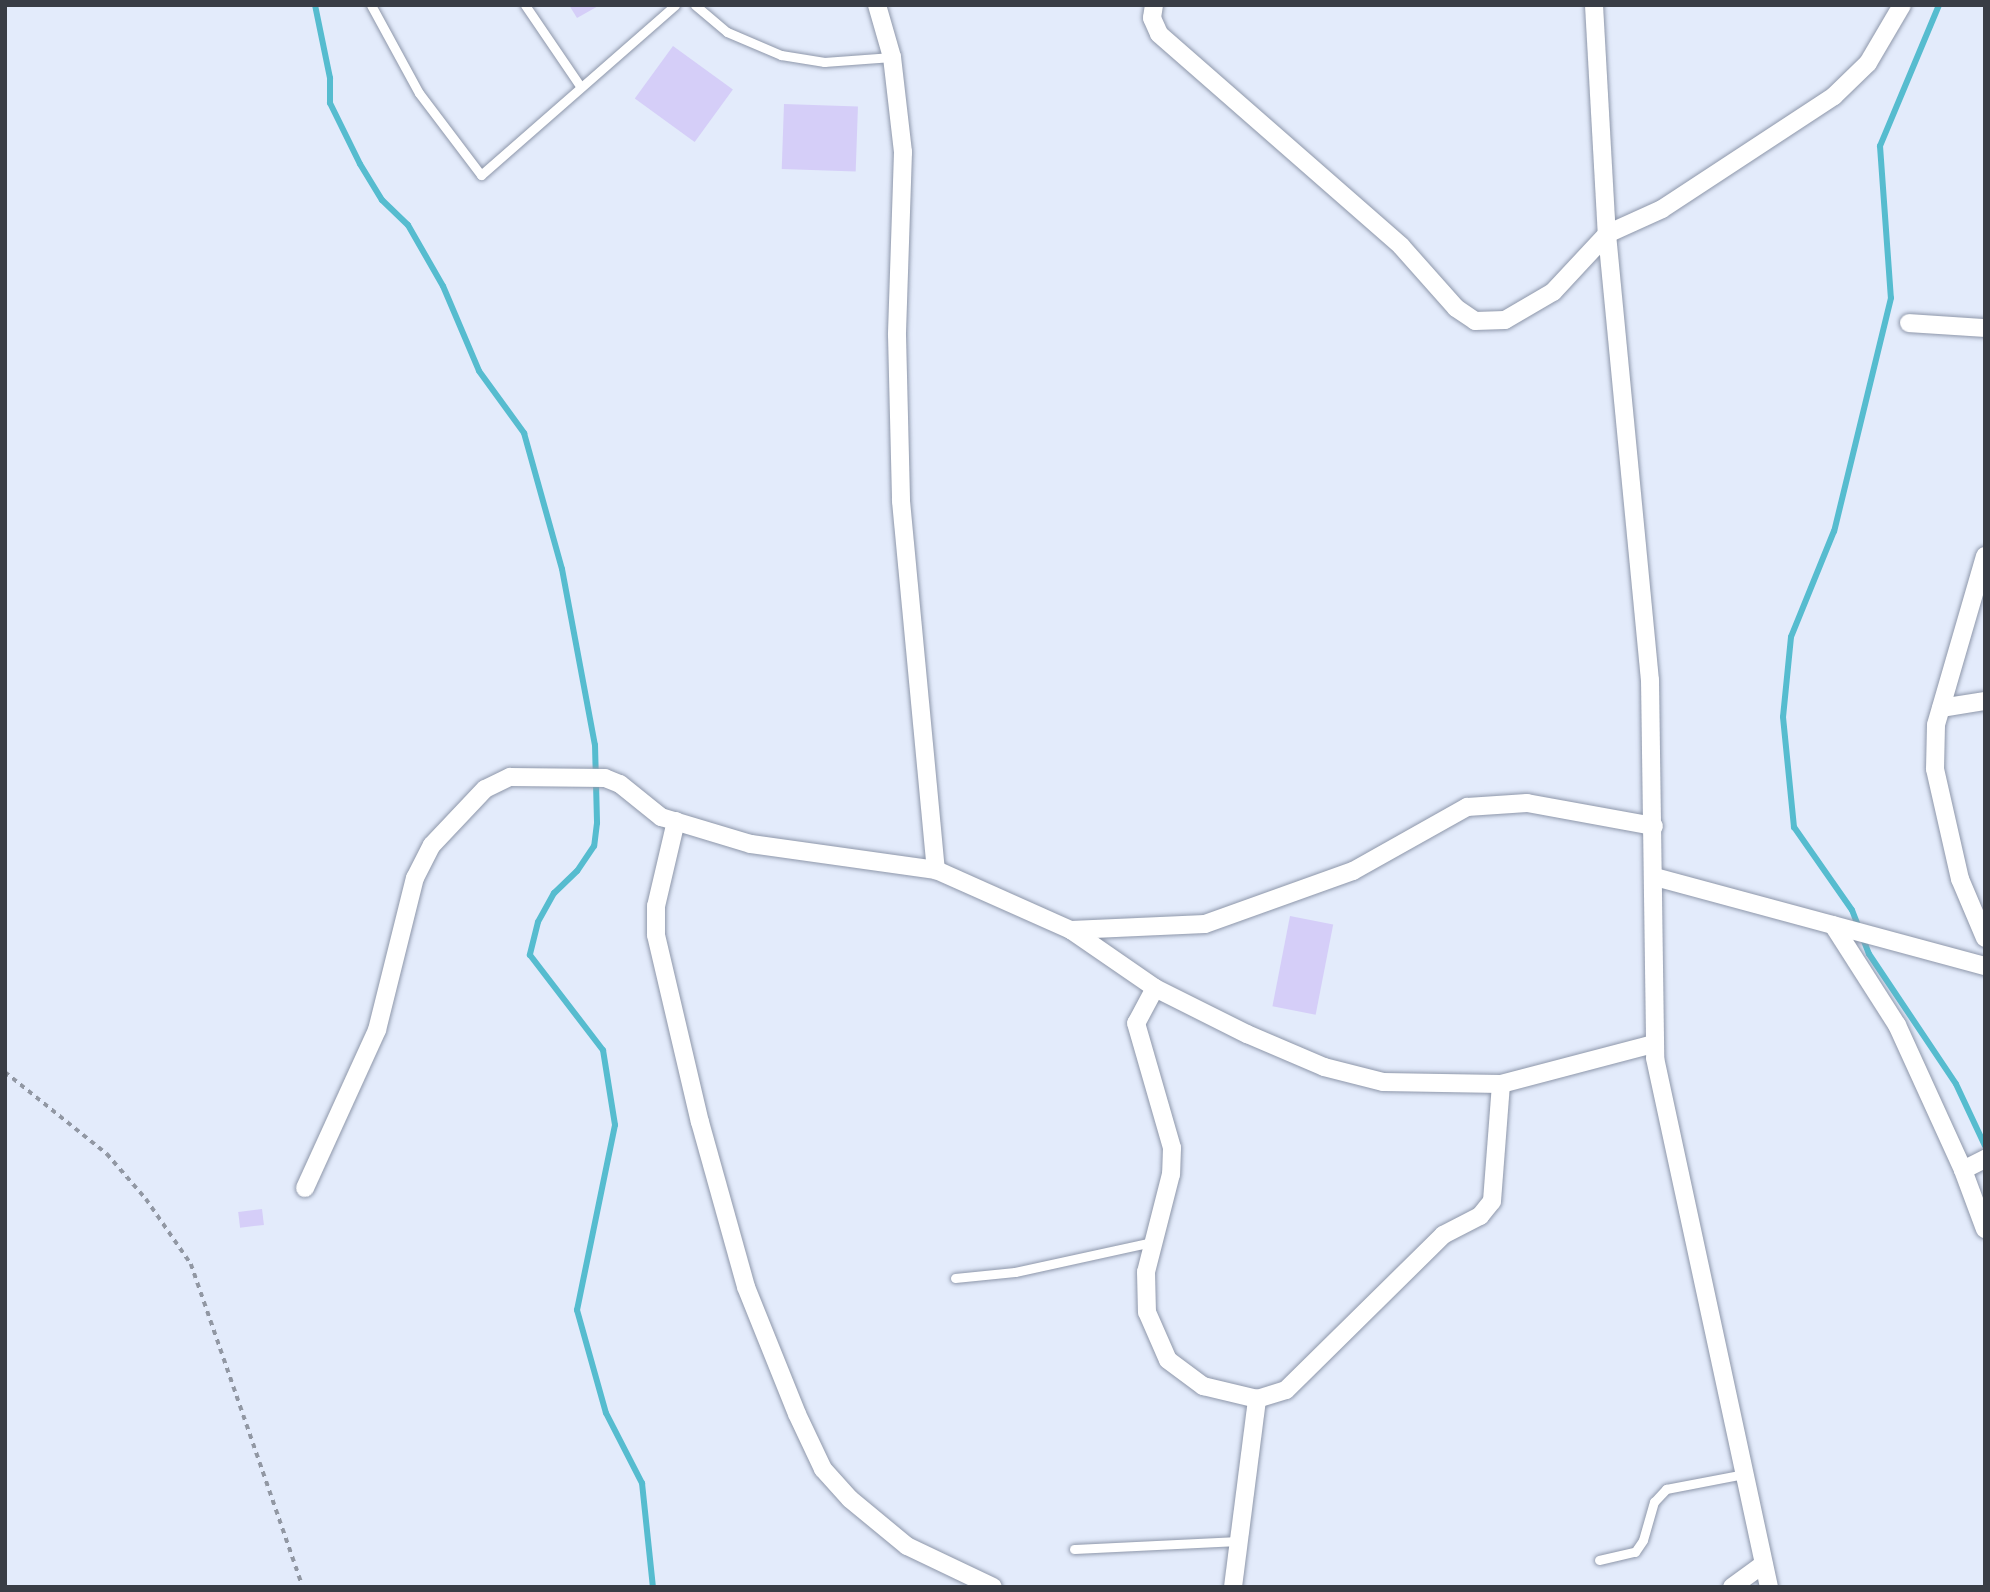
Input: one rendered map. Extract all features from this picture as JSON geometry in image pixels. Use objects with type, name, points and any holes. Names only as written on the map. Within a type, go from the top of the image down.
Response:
[{"type":"street","points":[[877,5],[892,57],[903,152],[897,335],[901,501],[936,870]]},
{"type":"street","points":[[1154,5],[1152,19],[1159,34],[1401,246],[1456,308],[1475,321],[1505,320],[1553,292],[1607,234],[1662,209],[1834,96],[1868,62],[1902,5]]},
{"type":"street","points":[[1594,5],[1607,234],[1650,680],[1655,877],[1654,1044],[1769,1587]]},
{"type":"street","points":[[1909,323],[1985,328]]},
{"type":"street","points":[[1985,556],[1941,708],[1935,769],[1960,879],[1985,938]]},
{"type":"street","points":[[1941,708],[1985,701]]},
{"type":"street","points":[[305,1188],[377,1030],[415,878],[432,845],[485,789],[510,777],[605,778],[620,784],[661,817],[751,845],[936,870],[1071,930],[1155,988],[1324,1067],[1383,1082],[1501,1084],[1654,1044]]},
{"type":"street","points":[[1071,930],[1205,925],[1353,871],[1467,807],[1527,803],[1654,826]]},
{"type":"street","points":[[676,821],[656,906],[656,935],[700,1122],[746,1287],[797,1414],[823,1469],[850,1499],[907,1546],[993,1587]]},
{"type":"street","points":[[1655,877],[1985,966]]},
{"type":"street","points":[[1839,927],[1974,1164],[1985,1230]]},
{"type":"street","points":[[1155,988],[1136,1023],[1172,1147],[1171,1174],[1146,1272],[1147,1312],[1168,1360],[1203,1385],[1257,1399],[1286,1390],[1443,1236],[1480,1216],[1492,1201],[1501,1084]]},
{"type":"street","points":[[1233,1587],[1257,1399]]},
{"type":"street","points":[[1731,1587],[1764,1564]]},
{"type":"lane","points":[[371,5],[419,93],[481,175],[674,5]]},
{"type":"lane","points":[[524,5],[580,86]]},
{"type":"lane","points":[[695,5],[727,32],[781,55],[824,62],[892,57]]},
{"type":"lane","points":[[955,1278],[1015,1272],[1153,1242]]},
{"type":"lane","points":[[1599,1560],[1635,1552],[1643,1541],[1654,1502],[1666,1489],[1744,1474]]},
{"type":"lane","points":[[1074,1549],[1240,1541]]},
{"type":"path","points":[[5,1072],[107,1154],[191,1264],[303,1587]]},
{"type":"building","points":[[569,5],[600,5],[577,18]]},
{"type":"building","points":[[673,46],[733,89],[695,142],[635,99]]},
{"type":"building","points":[[784,104],[858,107],[856,172],[782,169]]},
{"type":"building","points":[[1290,916],[1333,924],[1316,1015],[1272,1006]]},
{"type":"building","points":[[262,1209],[264,1225],[240,1228],[238,1212]]},
{"type":"waterway","points":[[315,5],[330,78],[330,103],[360,164],[382,200],[408,225],[443,286],[479,371],[524,433],[562,569],[595,745],[597,823],[594,846],[577,871],[554,893],[538,922],[530,955],[603,1050],[615,1125],[577,1310],[606,1413],[642,1483],[653,1587]]},
{"type":"waterway","points":[[1939,5],[1880,146],[1891,298],[1834,531],[1791,637],[1783,717],[1794,827],[1852,910],[1869,954],[1956,1084],[1985,1146]]}]
